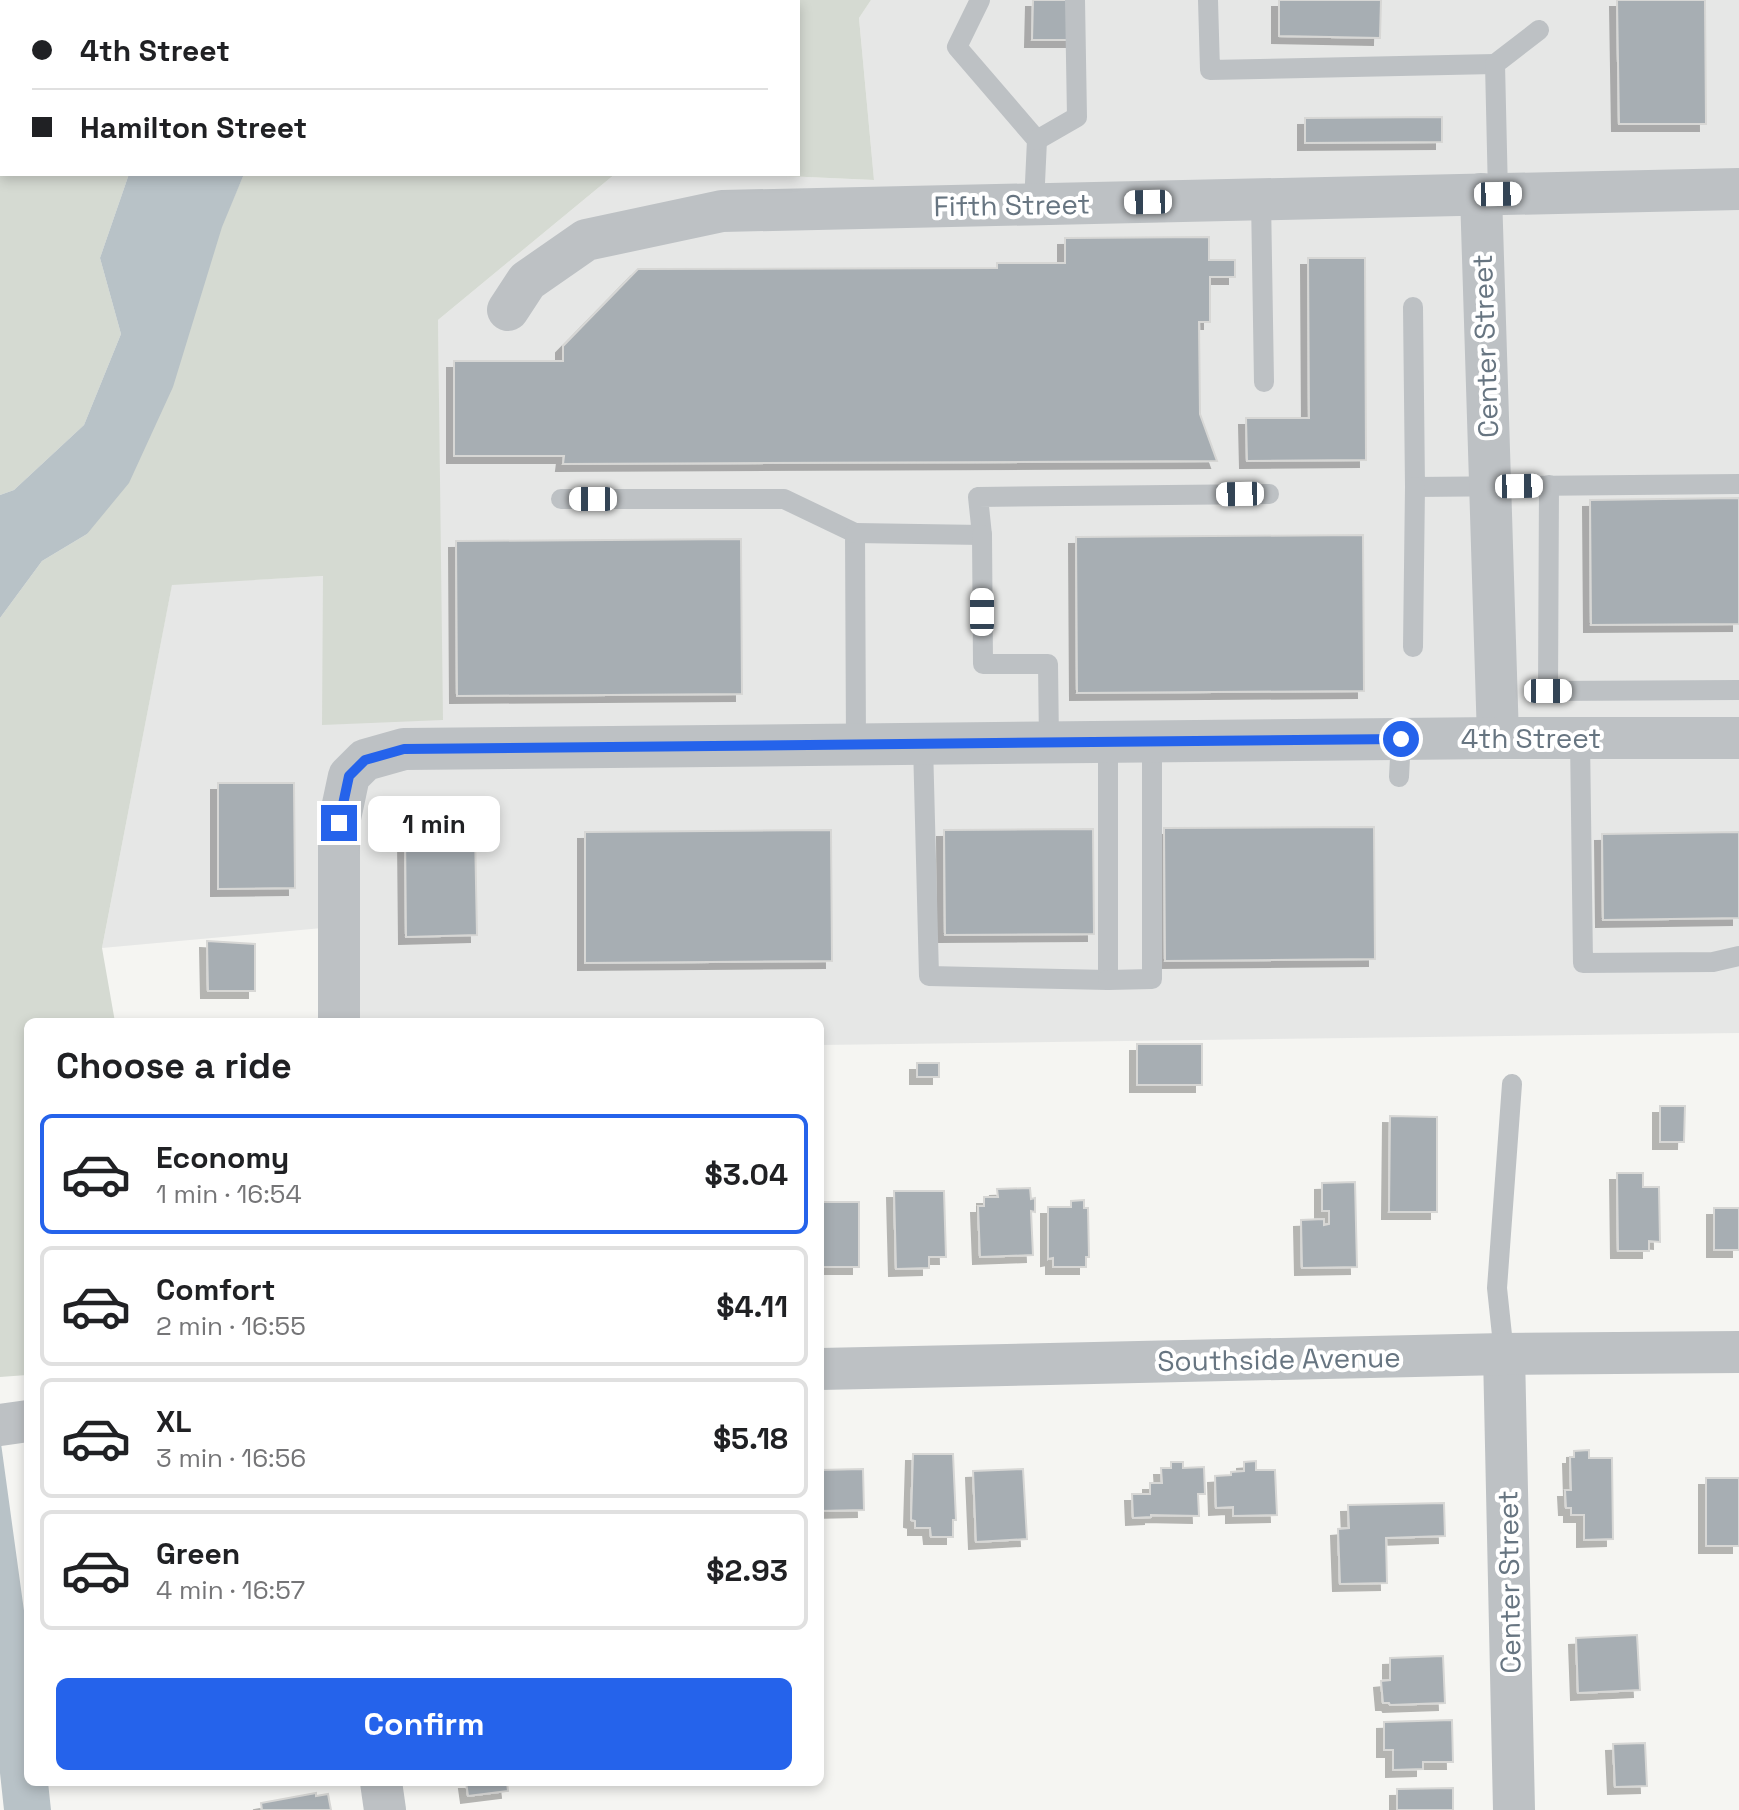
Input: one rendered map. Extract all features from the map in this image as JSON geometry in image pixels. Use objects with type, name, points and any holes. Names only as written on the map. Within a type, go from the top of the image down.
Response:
[{"type":"street","name":"Fifth Street","points":[[508,310],[527,281],[586,240],[722,211],[1739,189]]},
{"type":"street","name":"Center Street","points":[[1489,194],[1490,486],[1498,738]]},
{"type":"street","name":"4th Street","points":[[339,1018],[339,823],[349,776],[365,760],[404,749],[1152,742],[1400,758],[1498,738],[1739,738]]},
{"type":"street","name":"Southside Avenue","points":[[824,1369],[1739,1352]]},
{"type":"street","name":"Center Street","points":[[1504,1354],[1514,1810]]},
{"type":"street","points":[[382,1786],[385,1810]]},
{"type":"lane","points":[[980,0],[957,47],[1037,140],[1034,204]]},
{"type":"lane","points":[[1037,140],[1077,117],[1075,0]]},
{"type":"lane","points":[[1208,0],[1210,70],[1495,64],[1539,30]]},
{"type":"lane","points":[[1489,194],[1495,64]]},
{"type":"lane","points":[[1261,199],[1264,382]]},
{"type":"lane","points":[[1413,307],[1413,647]]},
{"type":"lane","points":[[1415,487],[1739,484]]},
{"type":"lane","points":[[1549,485],[1548,691],[1739,690]]},
{"type":"lane","points":[[1049,743],[1048,664],[983,664],[982,535],[978,497],[1269,494]]},
{"type":"lane","points":[[561,499],[784,499],[855,533],[982,535]]},
{"type":"lane","points":[[855,533],[856,744]]},
{"type":"lane","points":[[1580,738],[1583,963],[1713,962],[1739,956]]},
{"type":"lane","points":[[1108,742],[1108,980]]},
{"type":"lane","points":[[923,744],[929,976],[1108,980],[1152,979],[1152,742]]},
{"type":"lane","points":[[1504,1354],[1497,1288],[1512,1084]]},
{"type":"shaded area","points":[[800,0],[871,0],[859,18],[874,180],[783,176],[800,176]]},
{"type":"shaded area","points":[[871,0],[1739,0],[1739,1033],[824,1045],[824,1018],[345,1018],[344,926],[102,948],[172,584],[324,576],[440,561],[438,320],[613,176],[783,176],[874,180],[859,18]]},
{"type":"shaded area","points":[[0,176],[128,176],[100,258],[121,334],[84,425],[14,490],[0,495]]},
{"type":"shaded area","points":[[128,176],[243,176],[222,227],[173,387],[129,483],[87,534],[42,561],[0,618],[0,495],[14,490],[84,425],[121,334],[100,258]]},
{"type":"shaded area","points":[[243,176],[613,176],[438,320],[443,720],[322,725],[323,576],[172,585],[102,948],[114,1018],[24,1018],[24,1375],[0,1377],[0,618],[42,561],[87,534]]},
{"type":"shaded area","points":[[0,1436],[24,1611],[24,1786],[48,1786],[51,1810],[4,1810],[0,1773]]},
{"type":"building","points":[[1033,0],[1074,0],[1074,40],[1032,40]]},
{"type":"building","points":[[1279,0],[1381,0],[1380,38],[1279,36]]},
{"type":"building","points":[[1617,0],[1705,0],[1706,124],[1619,124]]},
{"type":"building","points":[[1442,117],[1442,142],[1305,143],[1305,118]]},
{"type":"building","points":[[1209,237],[1209,260],[1235,260],[1235,277],[1210,277],[1210,322],[1199,322],[1200,414],[1217,461],[563,464],[564,456],[454,456],[454,361],[563,361],[563,346],[638,269],[997,268],[997,263],[1065,263],[1065,238]]},
{"type":"building","points":[[1308,258],[1365,258],[1366,460],[1247,461],[1246,418],[1309,418]]},
{"type":"building","points":[[1739,498],[1739,624],[1591,625],[1590,500]]},
{"type":"building","points":[[1363,535],[1364,691],[1077,693],[1076,537]]},
{"type":"building","points":[[741,539],[742,694],[457,696],[456,541]]},
{"type":"building","points":[[218,783],[294,783],[295,888],[218,889]]},
{"type":"building","points":[[1374,827],[1375,959],[1165,961],[1164,828]]},
{"type":"building","points":[[1093,829],[1094,934],[945,935],[944,830]]},
{"type":"building","points":[[831,830],[832,961],[585,963],[585,832]]},
{"type":"building","points":[[475,831],[477,935],[406,937],[405,832]]},
{"type":"building","points":[[1739,832],[1739,918],[1603,920],[1602,834]]},
{"type":"building","points":[[207,941],[255,944],[255,991],[208,991]]},
{"type":"building","points":[[1137,1044],[1202,1044],[1202,1085],[1137,1085]]},
{"type":"building","points":[[917,1063],[939,1063],[939,1077],[917,1077]]},
{"type":"building","points":[[1660,1106],[1685,1106],[1684,1142],[1660,1142]]},
{"type":"building","points":[[1390,1116],[1437,1117],[1437,1212],[1389,1212]]},
{"type":"building","points":[[1617,1173],[1643,1173],[1643,1187],[1659,1187],[1660,1242],[1649,1241],[1649,1251],[1618,1251]]},
{"type":"building","points":[[1355,1182],[1357,1267],[1302,1268],[1301,1220],[1324,1219],[1324,1225],[1329,1224],[1329,1211],[1322,1211],[1322,1183]]},
{"type":"building","points":[[1030,1188],[1031,1199],[1035,1198],[1035,1212],[1031,1211],[1033,1255],[980,1257],[978,1206],[984,1206],[984,1197],[998,1197],[997,1189]]},
{"type":"building","points":[[894,1191],[944,1191],[946,1257],[929,1257],[929,1268],[896,1269]]},
{"type":"building","points":[[1084,1200],[1084,1208],[1088,1208],[1089,1257],[1086,1257],[1086,1267],[1053,1267],[1053,1258],[1048,1259],[1048,1207],[1071,1207],[1071,1201]]},
{"type":"building","points":[[824,1202],[859,1202],[859,1267],[824,1267]]},
{"type":"building","points":[[1714,1208],[1739,1208],[1739,1250],[1714,1250]]},
{"type":"building","points":[[1589,1450],[1589,1458],[1612,1458],[1613,1539],[1584,1540],[1584,1515],[1571,1515],[1571,1508],[1566,1508],[1565,1490],[1571,1490],[1570,1457],[1574,1457],[1574,1451]]},
{"type":"building","points":[[913,1454],[953,1454],[956,1520],[953,1520],[953,1537],[931,1537],[930,1528],[915,1528],[915,1521],[911,1520]]},
{"type":"building","points":[[1256,1461],[1256,1470],[1275,1470],[1277,1515],[1233,1516],[1233,1507],[1216,1508],[1215,1476],[1244,1471],[1244,1462]]},
{"type":"building","points":[[1171,1462],[1183,1462],[1183,1468],[1204,1467],[1205,1494],[1198,1494],[1199,1516],[1151,1515],[1133,1518],[1132,1494],[1150,1494],[1150,1483],[1162,1483],[1161,1468],[1171,1468]]},
{"type":"building","points":[[863,1469],[864,1510],[824,1511],[824,1470]]},
{"type":"building","points":[[1023,1469],[1027,1539],[976,1542],[973,1471]]},
{"type":"building","points":[[1706,1478],[1739,1478],[1739,1546],[1706,1546]]},
{"type":"building","points":[[1444,1503],[1445,1536],[1386,1538],[1387,1583],[1340,1584],[1338,1529],[1349,1528],[1348,1505]]},
{"type":"building","points":[[1637,1635],[1640,1690],[1578,1693],[1576,1638]]},
{"type":"building","points":[[1443,1656],[1445,1703],[1383,1703],[1381,1681],[1390,1680],[1390,1658]]},
{"type":"building","points":[[1452,1720],[1453,1762],[1423,1762],[1423,1769],[1393,1770],[1393,1750],[1384,1750],[1384,1722]]},
{"type":"building","points":[[1645,1743],[1647,1786],[1615,1787],[1613,1744]]},
{"type":"building","points":[[467,1786],[507,1786],[508,1791],[468,1796]]},
{"type":"building","points":[[1453,1788],[1453,1810],[1397,1810],[1397,1789]]},
{"type":"building","points":[[316,1793],[316,1796],[328,1794],[331,1810],[262,1810],[261,1803]]},
{"type":"route","points":[[339,823],[349,776],[365,760],[404,749],[1401,739]]}]
